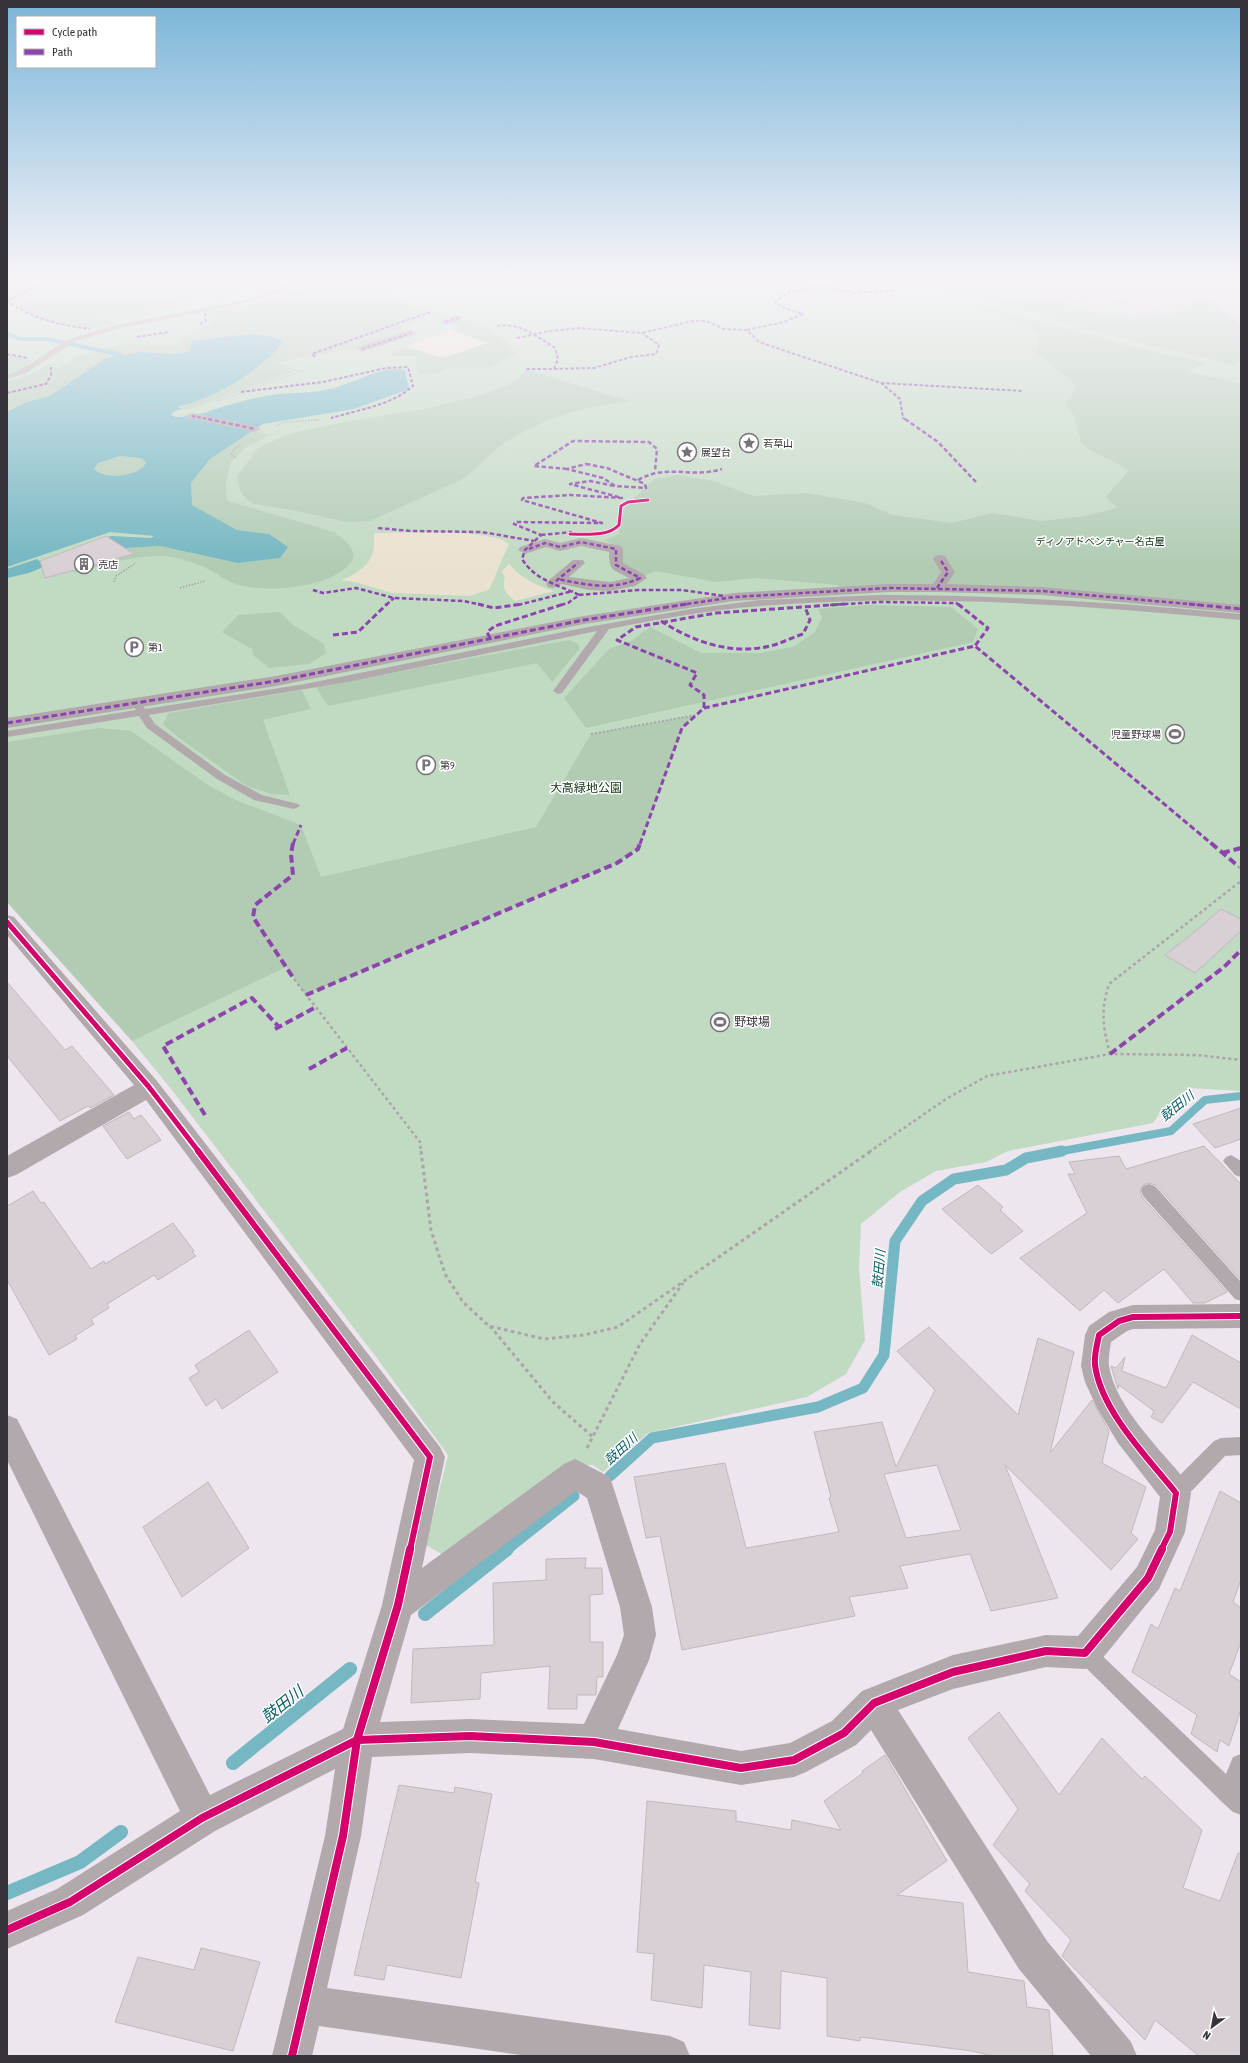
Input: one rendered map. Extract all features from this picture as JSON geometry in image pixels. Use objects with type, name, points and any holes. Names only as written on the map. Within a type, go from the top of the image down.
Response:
[{"type":"street","points":[[192,416],[254,429]]},
{"type":"street","points":[[525,550],[545,543],[560,547],[581,542],[616,549],[616,565],[640,578],[631,584],[592,587],[556,581],[578,563]]},
{"type":"street","points":[[937,588],[948,572],[940,559]]},
{"type":"street","points":[[7,723],[137,705],[276,681],[570,622],[664,607],[776,593],[889,588],[1042,591],[1241,609]]},
{"type":"street","points":[[7,922],[149,1087],[430,1457],[398,1605],[357,1740],[343,1836],[292,2056]]},
{"type":"street","points":[[7,1168],[149,1087]]},
{"type":"street","points":[[7,1930],[70,1902],[202,1818],[357,1740],[470,1736],[594,1742],[741,1768],[794,1760],[844,1733],[874,1702],[953,1672],[1046,1651],[1085,1653],[1148,1578],[1170,1532],[1176,1494],[1121,1422],[1104,1391],[1095,1365],[1099,1336],[1119,1321],[1132,1317],[1241,1316]]},
{"type":"street","points":[[7,1428],[202,1818]]},
{"type":"street","points":[[398,1605],[574,1474],[599,1488],[636,1607],[640,1634],[632,1660],[594,1742]]},
{"type":"street","points":[[874,1702],[1033,1955],[1117,2056]]},
{"type":"street","points":[[305,2005],[624,2053],[670,2056]]},
{"type":"lane","points":[[7,377],[23,372]]},
{"type":"lane","points":[[7,734],[137,705],[344,680],[605,627],[701,610],[759,604],[928,597],[1014,599],[1241,617]]},
{"type":"lane","points":[[558,691],[605,627]]},
{"type":"lane","points":[[137,705],[151,726],[221,777],[258,798],[294,806]]},
{"type":"lane","points":[[1149,1191],[1241,1294]]},
{"type":"lane","points":[[1176,1494],[1221,1447],[1241,1446]]},
{"type":"lane","points":[[1085,1653],[1235,1799]]},
{"type":"lane","points":[[1235,1799],[1241,1766]]},
{"type":"path","points":[[214,402],[297,372]]},
{"type":"path","points":[[46,384],[175,411]]},
{"type":"path","points":[[114,582],[116,576],[136,563]]},
{"type":"path","points":[[180,588],[205,581]]},
{"type":"path","points":[[591,734],[696,715]]},
{"type":"path","points":[[1238,866],[1241,870]]},
{"type":"path","points":[[1110,1054],[1101,1019],[1102,1003],[1109,984],[1241,881]]},
{"type":"path","points":[[294,979],[420,1142],[431,1230],[445,1274],[463,1302],[489,1326],[553,1402],[592,1437]]},
{"type":"path","points":[[489,1326],[544,1340],[584,1335],[618,1327],[946,1099],[987,1076],[1110,1054],[1197,1055],[1241,1060]]},
{"type":"path","points":[[574,1474],[640,1344],[685,1280]]},
{"type":"green space","name":"大高緑地公園","points":[[7,372],[1241,372],[1241,1091],[1189,1088],[1160,1113],[1153,1123],[1008,1151],[986,1162],[936,1171],[900,1192],[861,1224],[859,1268],[865,1340],[846,1374],[807,1397],[648,1433],[603,1472],[593,1465],[566,1466],[445,1556],[426,1545],[448,1455],[376,1357],[171,1089],[132,1041],[7,902]]},
{"type":"green space","points":[[33,372],[93,372],[75,380],[50,396],[27,402],[7,412],[7,382]]},
{"type":"green space","points":[[292,372],[190,409],[176,408],[219,391],[250,373]]},
{"type":"green space","points":[[418,372],[439,372],[437,373],[419,374]]},
{"type":"green space","points":[[523,372],[536,372],[630,401],[597,406],[548,420],[503,444],[461,480],[370,521],[347,522],[292,510],[254,504],[247,500],[241,492],[237,480],[238,475],[258,448],[288,434],[349,421],[430,408],[474,397],[506,386],[518,379]]},
{"type":"green space","name":"ディノアドベンチャー名古屋","points":[[1060,372],[1193,372],[1241,384],[1241,609],[1042,591],[842,590],[837,585],[755,578],[717,582],[655,571],[640,578],[616,565],[619,548],[605,540],[619,534],[621,511],[654,479],[678,475],[714,481],[753,496],[807,493],[865,503],[892,515],[952,523],[992,513],[1040,521],[1081,517],[1117,508],[1106,497],[1129,470],[1090,450],[1081,443],[1074,416],[1065,402],[1072,396],[1076,385]]},
{"type":"green space","points":[[251,431],[269,435],[245,448],[231,462],[226,482],[226,495],[228,501],[334,532],[351,547],[353,551],[352,560],[344,570],[315,583],[279,588],[245,587],[230,582],[210,570],[198,565],[185,560],[166,556],[149,556],[127,559],[74,573],[74,570],[121,558],[121,554],[108,549],[160,546],[238,563],[269,534],[237,530],[192,505],[191,483],[210,459]]},
{"type":"green space","points":[[120,456],[141,458],[146,463],[142,468],[136,471],[122,475],[106,475],[94,469],[98,463]]},
{"type":"green space","points":[[867,605],[951,607],[978,629],[973,642],[586,728],[564,698],[609,649],[631,641],[650,627],[701,653],[761,653],[793,647],[814,633],[822,618],[818,609]]},
{"type":"green space","points":[[280,612],[292,624],[324,644],[326,653],[309,664],[269,668],[254,656],[252,649],[222,632],[238,615]]},
{"type":"green space","points":[[569,640],[578,644],[580,648],[552,682],[537,663],[328,706],[316,687]]},
{"type":"green space","points":[[302,690],[311,709],[263,720],[290,795],[271,794],[247,786],[179,738],[163,724],[169,713]]},
{"type":"green space","points":[[696,715],[682,728],[638,849],[617,863],[306,995],[286,967],[132,1041],[7,902],[7,742],[99,728],[131,731],[208,785],[238,801],[301,825],[321,877],[536,827],[591,734]]},
{"type":"sand","points":[[375,533],[466,533],[499,539],[509,544],[489,590],[469,596],[392,593],[355,582],[341,580],[356,573],[368,562],[373,552]]},
{"type":"sand","points":[[509,564],[530,581],[541,587],[554,591],[515,601],[507,594],[504,588],[505,578],[502,571]]},
{"type":"water","points":[[85,372],[250,372],[206,398],[177,407],[183,409],[175,411],[171,415],[175,417],[183,417],[201,414],[236,403],[279,394],[322,391],[339,387],[375,372],[405,372],[409,389],[354,409],[263,424],[210,459],[191,483],[192,505],[237,530],[269,534],[288,547],[280,558],[238,563],[160,546],[108,549],[107,537],[151,538],[154,536],[110,532],[7,567],[7,412],[27,402],[50,396]],"holes":[[[120,456],[141,458],[146,463],[142,468],[129,474],[113,476],[105,475],[94,469],[98,463]]]},
{"type":"water","points":[[37,559],[46,566],[29,573],[7,578],[7,569]]},
{"type":"building","points":[[106,536],[134,554],[45,578],[40,561]]},
{"type":"building","points":[[1221,909],[1241,919],[1241,931],[1195,973],[1165,955],[1197,930]]},
{"type":"building","points":[[7,982],[65,1050],[72,1046],[114,1095],[90,1108],[88,1106],[60,1121],[7,1056]]},
{"type":"building","points":[[1241,1108],[1241,1139],[1215,1148],[1193,1124]]},
{"type":"building","points":[[129,1112],[134,1119],[141,1115],[161,1140],[127,1159],[103,1126]]},
{"type":"building","points":[[1204,1146],[1241,1184],[1241,1280],[1156,1185],[1149,1183],[1143,1185],[1140,1192],[1142,1197],[1227,1292],[1205,1303],[1193,1303],[1164,1269],[1118,1303],[1104,1290],[1080,1311],[1020,1258],[1087,1213],[1068,1174],[1075,1174],[1069,1162],[1119,1156],[1126,1169]]},
{"type":"building","points":[[978,1185],[1003,1207],[1000,1210],[1023,1231],[991,1254],[942,1209]]},
{"type":"building","points":[[33,1191],[41,1203],[44,1202],[91,1269],[104,1261],[105,1264],[173,1223],[194,1251],[192,1252],[196,1256],[158,1280],[154,1275],[107,1304],[109,1308],[91,1319],[94,1324],[75,1336],[77,1339],[49,1355],[7,1280],[7,1206]]},
{"type":"building","points":[[929,1327],[1018,1415],[1038,1338],[1074,1352],[1050,1453],[1092,1400],[1109,1431],[1102,1463],[1146,1487],[1131,1533],[1138,1539],[1111,1570],[1005,1465],[1058,1598],[991,1611],[970,1554],[900,1566],[908,1588],[849,1597],[855,1616],[682,1650],[660,1536],[646,1538],[634,1477],[725,1463],[746,1548],[839,1532],[829,1498],[831,1497],[814,1432],[882,1422],[896,1467],[935,1390],[897,1351]],"holes":[[[937,1465],[961,1530],[906,1538],[884,1474]]]},
{"type":"building","points":[[249,1330],[278,1372],[222,1409],[216,1399],[206,1406],[189,1378],[199,1372],[195,1365]]},
{"type":"building","points":[[1192,1335],[1241,1363],[1241,1409],[1193,1382],[1162,1423],[1151,1417],[1154,1411],[1119,1385],[1118,1389],[1111,1366],[1116,1368],[1125,1357],[1122,1371],[1166,1388]]},
{"type":"building","points":[[208,1482],[249,1548],[182,1597],[143,1527]]},
{"type":"building","points":[[1220,1491],[1241,1503],[1241,1579],[1233,1602],[1241,1608],[1241,1642],[1229,1674],[1241,1682],[1241,1709],[1229,1746],[1220,1740],[1217,1752],[1191,1734],[1197,1715],[1132,1672],[1151,1624],[1158,1629],[1175,1588],[1180,1591]]},
{"type":"building","points":[[586,1558],[585,1568],[602,1568],[603,1594],[590,1595],[590,1642],[603,1642],[603,1677],[597,1677],[596,1695],[577,1695],[577,1709],[548,1709],[550,1666],[481,1673],[480,1699],[411,1703],[413,1649],[494,1645],[493,1583],[546,1580],[546,1559]]},
{"type":"building","points":[[999,1712],[1059,1795],[1102,1738],[1142,1779],[1145,1776],[1202,1830],[1183,1888],[1220,1901],[1238,1853],[1241,1853],[1241,2056],[1199,2056],[1155,2020],[1145,2040],[1062,1956],[1071,1940],[1025,1891],[1030,1884],[993,1845],[1018,1809],[968,1738]]},
{"type":"building","points":[[885,1755],[947,1861],[897,1895],[963,1903],[968,1972],[1024,1981],[1027,2007],[1049,2010],[1053,2056],[992,2056],[972,2051],[860,2037],[860,2041],[827,2036],[827,1978],[781,1971],[780,2029],[749,2025],[751,1972],[704,1965],[702,2008],[651,2000],[654,1954],[637,1952],[647,1801],[736,1811],[736,1821],[791,1830],[792,1820],[841,1830],[824,1801]]},
{"type":"building","points":[[399,1785],[454,1793],[455,1787],[492,1794],[475,1882],[479,1883],[461,1978],[387,1965],[384,1980],[354,1975]]},
{"type":"building","points":[[201,1948],[260,1962],[233,2051],[115,2022],[138,1957],[194,1970]]},
{"type":"waterway","name":"鼓田川","points":[[1057,1152],[1171,1131],[1205,1100],[1241,1096]]},
{"type":"waterway","name":"鼓田川","points":[[610,1476],[652,1438],[818,1407],[863,1388],[884,1355],[895,1241],[922,1201],[954,1179],[1006,1170],[1026,1158],[1062,1151]]},
{"type":"waterway","name":"鼓田川","points":[[506,1550],[574,1496]]},
{"type":"waterway","name":"鼓田川","points":[[425,1614],[507,1549]]},
{"type":"waterway","name":"鼓田川","points":[[233,1763],[350,1669]]},
{"type":"waterway","name":"鼓田川","points":[[7,1893],[80,1862],[121,1832]]},
{"type":"marked path","points":[[7,393],[46,384],[51,372]]},
{"type":"marked path","points":[[241,392],[323,382],[364,372]]},
{"type":"marked path","points":[[331,418],[388,401],[408,391],[413,386],[409,372]]},
{"type":"marked path","points":[[849,372],[881,383],[900,399],[903,418],[938,442],[976,482]]},
{"type":"marked path","points":[[881,383],[1023,391]]},
{"type":"marked path","points":[[192,416],[255,429]]},
{"type":"marked path","points":[[567,469],[534,466],[573,441],[649,442],[657,449],[655,471]]},
{"type":"marked path","points":[[490,638],[487,632],[495,626],[568,603],[579,595],[547,582],[527,567],[522,559],[525,550],[541,535],[514,524],[515,522],[602,523],[522,500],[523,498],[571,495],[622,498],[570,484],[590,481],[629,488],[646,488],[645,484],[617,471],[596,465],[586,464],[567,469],[603,478],[616,486]]},
{"type":"marked path","points":[[638,480],[648,474],[659,471],[700,474],[711,473],[722,469]]},
{"type":"marked path","points":[[378,528],[411,531],[482,532],[534,541]]},
{"type":"marked path","points":[[541,535],[572,532]]},
{"type":"marked path","points":[[529,549],[545,543],[560,547],[581,542],[616,549],[616,565],[640,578],[630,583],[610,586],[589,585],[558,579]]},
{"type":"marked path","points":[[937,588],[948,572],[940,559]]},
{"type":"marked path","points":[[556,581],[578,563]]},
{"type":"marked path","points":[[313,590],[323,593],[356,588],[394,598],[411,600],[464,601],[494,608],[511,607],[573,591]]},
{"type":"marked path","points":[[7,723],[276,681],[584,620],[734,597],[889,588],[937,588],[1042,591],[1241,609]]},
{"type":"marked path","points":[[579,595],[638,590],[682,590],[724,596]]},
{"type":"marked path","points":[[333,635],[358,632],[394,598]]},
{"type":"marked path","points":[[704,708],[704,695],[690,685],[697,673],[617,640],[636,627],[716,613],[879,602],[956,603],[988,628],[975,646]]},
{"type":"marked path","points":[[661,621],[687,636],[715,646],[729,649],[759,648],[774,645],[803,634],[810,620],[805,607]]},
{"type":"marked path","points":[[306,995],[617,863],[638,849],[682,728],[704,708],[975,646],[1238,866]]},
{"type":"marked path","points":[[294,979],[253,917],[255,905],[293,875],[291,860],[292,849],[301,825]]},
{"type":"marked path","points":[[1222,853],[1241,848]]},
{"type":"marked path","points":[[1110,1054],[1224,967],[1241,950]]},
{"type":"marked path","points":[[205,1115],[163,1046],[252,998],[279,1027]]},
{"type":"marked path","points":[[275,1029],[316,1007]]},
{"type":"marked path","points":[[309,1069],[347,1048]]},
{"type":"cycle path","points":[[570,534],[597,534],[616,529],[620,521],[621,506],[628,502],[648,500]]},
{"type":"cycle path","points":[[7,922],[149,1087],[430,1457],[398,1605],[357,1740],[343,1836],[292,2056]]},
{"type":"cycle path","points":[[7,1930],[70,1902],[202,1818],[357,1740],[470,1736],[594,1742],[741,1768],[794,1760],[844,1733],[874,1703],[953,1672],[1046,1651],[1085,1653],[1148,1578],[1170,1532],[1176,1493],[1128,1433],[1107,1399],[1099,1382],[1095,1366],[1095,1355],[1099,1335],[1119,1321],[1133,1317],[1241,1316]]},
{"type":"place","name":"若草山","points":[[749,443]]},
{"type":"place","name":"展望台","points":[[687,452]]},
{"type":"place","name":"売店","points":[[84,564]]},
{"type":"place","name":"第1","points":[[134,647]]},
{"type":"place","name":"児童野球場","points":[[1175,734]]},
{"type":"place","name":"第9","points":[[426,765]]},
{"type":"place","name":"野球場","points":[[720,1022]]}]
